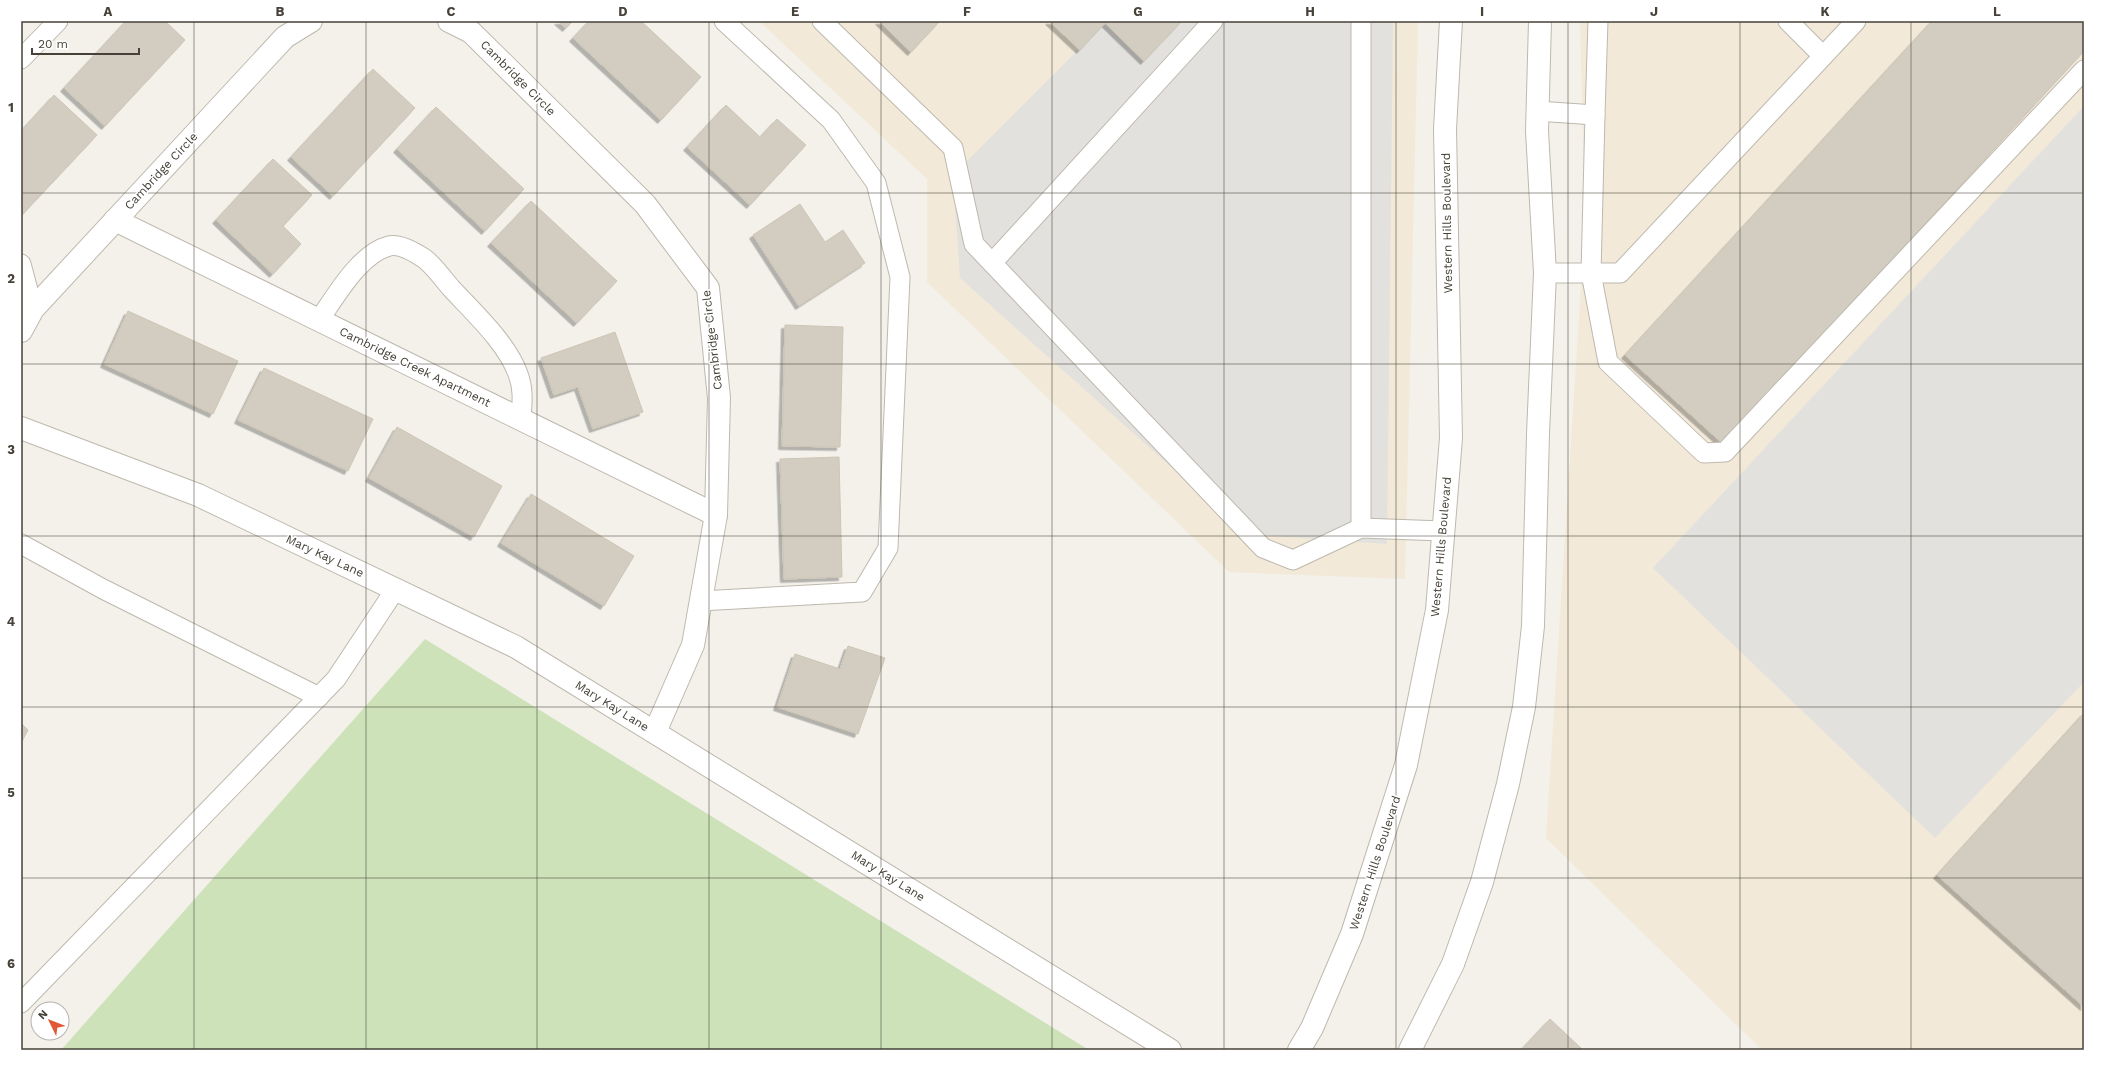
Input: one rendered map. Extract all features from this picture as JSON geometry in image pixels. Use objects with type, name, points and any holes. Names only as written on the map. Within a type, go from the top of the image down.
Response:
[{"type":"street","name":"Cambridge Circle","points":[[21,331],[33,309],[285,37],[311,21]]},
{"type":"street","name":"Cambridge Circle","points":[[449,21],[472,32],[645,204],[708,288],[719,398],[716,515],[693,645],[655,732]]},
{"type":"street","name":"Western Hills Boulevard","points":[[1299,1050],[1312,1028],[1352,934],[1406,765],[1437,610],[1451,438],[1445,129],[1451,21]]},
{"type":"street","points":[[1410,1050],[1453,964],[1482,882],[1508,784],[1524,708],[1534,626],[1538,434],[1545,273],[1537,130],[1540,21]]},
{"type":"street","name":"Cambridge Creek Apartment","points":[[115,220],[716,515]]},
{"type":"street","name":"Mary Kay Lane","points":[[21,428],[198,496],[516,647],[1170,1050]]},
{"type":"lane","points":[[21,59],[58,21]]},
{"type":"lane","points":[[700,601],[862,592],[888,548],[900,277],[876,183],[831,120],[724,21]]},
{"type":"lane","points":[[822,21],[953,148],[974,244],[1263,548],[1293,560],[1361,528],[1443,531]]},
{"type":"lane","points":[[992,262],[1213,21]]},
{"type":"lane","points":[[1361,21],[1361,528]]},
{"type":"lane","points":[[1598,21],[1594,115],[1591,273],[1608,362],[1704,452],[1725,452],[2084,70]]},
{"type":"lane","points":[[1788,21],[1823,56]]},
{"type":"lane","points":[[1545,273],[1620,273],[1856,21]]},
{"type":"lane","points":[[1538,111],[1594,115]]},
{"type":"lane","points":[[319,320],[354,272],[372,255],[390,245],[409,249],[426,260],[494,335],[503,348],[518,373],[523,392],[521,419]]},
{"type":"lane","points":[[21,264],[33,309]]},
{"type":"lane","points":[[21,544],[103,590],[319,697]]},
{"type":"lane","points":[[21,1003],[336,679],[395,590]]},
{"type":"shaded area","points":[[759,21],[1418,21],[1405,579],[1229,572],[927,282],[927,179]]},
{"type":"shaded area","points":[[1182,21],[1393,21],[1387,544],[1246,534],[960,278],[953,175],[1105,23],[1144,60]]},
{"type":"shaded area","points":[[1580,21],[2084,21],[2084,1050],[1762,1050],[1546,838],[1585,221]]},
{"type":"shaded area","points":[[2084,106],[2084,682],[1935,838],[1653,568]]},
{"type":"green space","points":[[425,639],[1089,1050],[61,1050]]},
{"type":"building","points":[[126,21],[165,21],[185,40],[105,126],[64,88]]},
{"type":"building","points":[[558,21],[573,21],[566,28]]},
{"type":"building","points":[[589,21],[641,21],[701,77],[661,120],[573,38]]},
{"type":"building","points":[[879,21],[940,21],[911,52]]},
{"type":"building","points":[[1049,21],[1182,21],[1144,61],[1105,23],[1080,50]]},
{"type":"building","points":[[1932,21],[2084,21],[2084,51],[1723,444],[1625,355]]},
{"type":"building","points":[[373,69],[415,108],[333,196],[291,157]]},
{"type":"building","points":[[54,95],[97,135],[21,216],[21,131]]},
{"type":"building","points":[[726,105],[760,137],[777,119],[806,145],[750,205],[687,147]]},
{"type":"building","points":[[436,107],[524,189],[485,231],[397,149]]},
{"type":"building","points":[[273,159],[312,195],[283,226],[301,244],[273,274],[216,220]]},
{"type":"building","points":[[531,201],[617,281],[577,323],[491,243]]},
{"type":"building","points":[[800,204],[825,242],[843,230],[865,263],[799,306],[753,235]]},
{"type":"building","points":[[128,311],[238,361],[213,414],[104,364]]},
{"type":"building","points":[[785,325],[843,327],[840,447],[782,446]]},
{"type":"building","points":[[615,332],[643,412],[593,429],[578,387],[554,395],[541,358]]},
{"type":"building","points":[[264,368],[373,419],[348,471],[238,420]]},
{"type":"building","points":[[397,427],[502,486],[474,537],[369,478]]},
{"type":"building","points":[[839,457],[842,577],[784,579],[780,459]]},
{"type":"building","points":[[531,494],[634,556],[604,606],[501,543]]},
{"type":"building","points":[[848,646],[885,658],[858,734],[777,707],[795,654],[840,669]]},
{"type":"building","points":[[2084,713],[2084,1007],[1937,875]]},
{"type":"building","points":[[21,723],[28,730],[21,743]]},
{"type":"building","points":[[1550,1019],[1583,1050],[1521,1050]]}]
